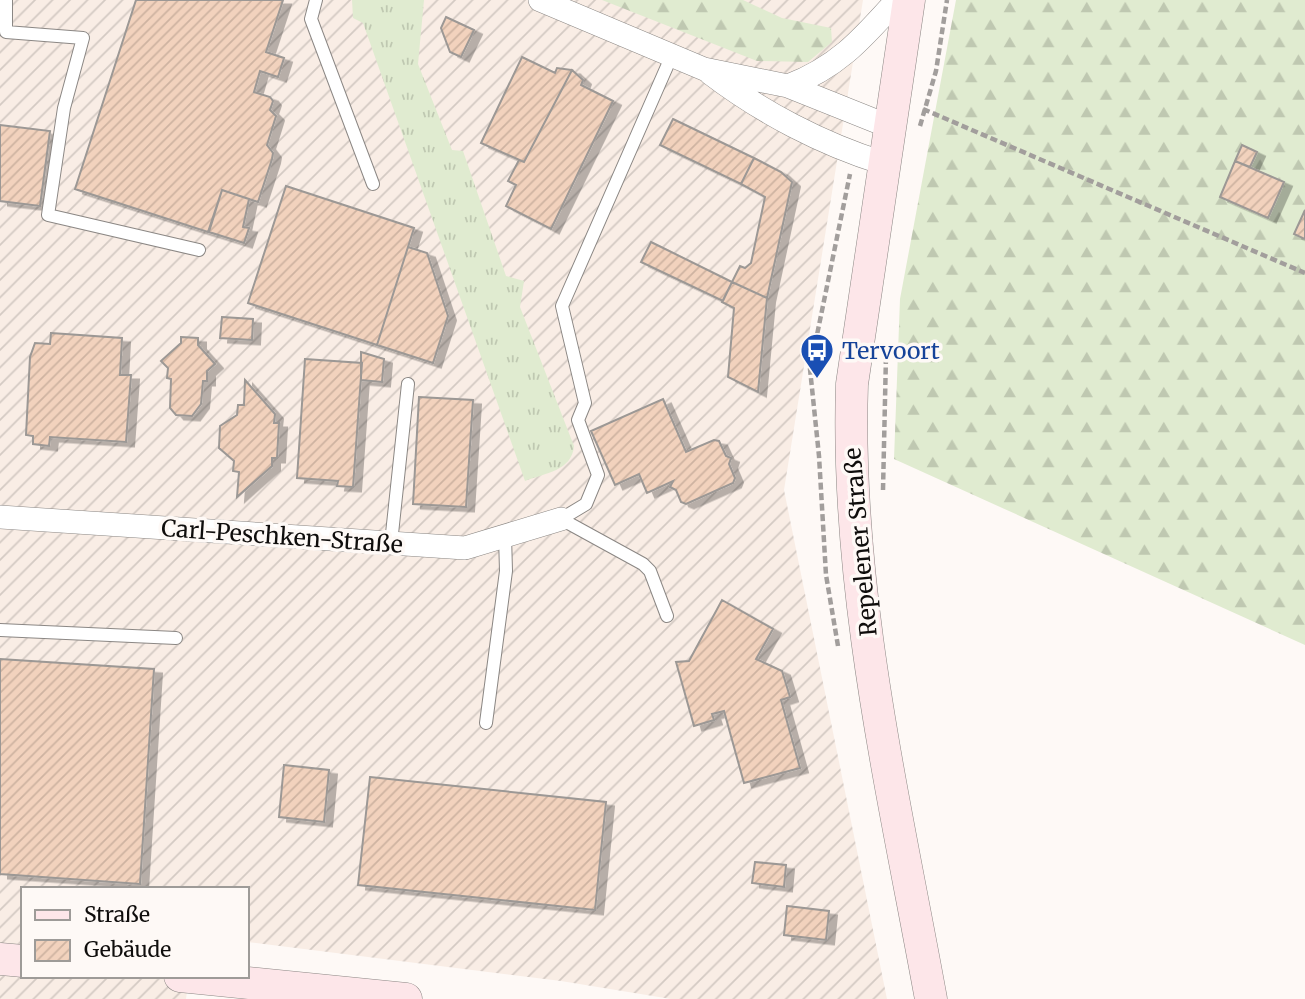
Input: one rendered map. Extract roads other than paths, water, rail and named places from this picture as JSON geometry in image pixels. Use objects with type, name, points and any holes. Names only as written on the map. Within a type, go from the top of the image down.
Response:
[{"type":"main road","name":"Repelener Straße","points":[[909,0],[899,120],[883,163],[852,384],[851,503],[875,691],[932,999]]},
{"type":"main road","points":[[0,959],[21,961]]},
{"type":"main road","points":[[200,978],[406,999]]},
{"type":"street","points":[[540,0],[704,69],[788,86],[899,120]]},
{"type":"street","points":[[788,86],[817,75],[851,51],[897,0]]},
{"type":"street","points":[[704,69],[746,101],[853,154],[883,163]]},
{"type":"street","name":"Carl-Peschken-Straße","points":[[0,517],[465,548],[561,519]]},
{"type":"lane","points":[[6,0],[6,32],[83,38],[64,108],[48,215],[199,250]]},
{"type":"lane","points":[[316,0],[311,19],[373,184]]},
{"type":"lane","points":[[667,615],[650,571],[561,519],[586,504],[598,475],[578,420],[585,403],[562,306],[672,55]]},
{"type":"lane","points":[[391,543],[408,384]]},
{"type":"lane","points":[[486,723],[506,571],[505,537]]},
{"type":"lane","points":[[0,630],[176,638]]},
{"type":"place","name":"Tervoort","points":[[817,380]]}]
